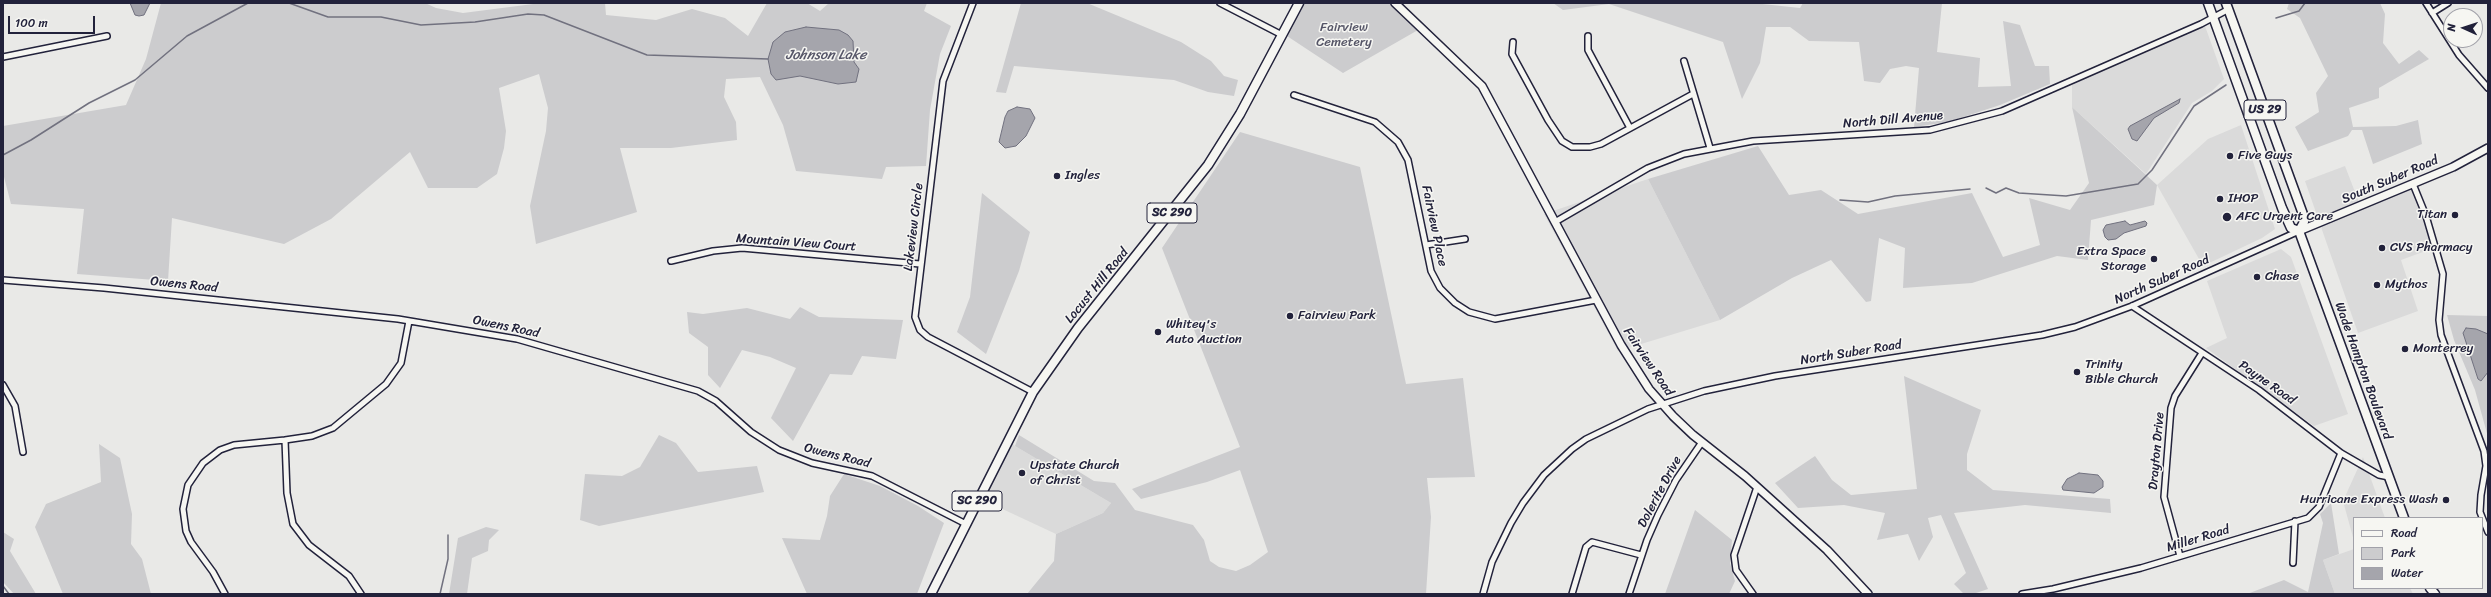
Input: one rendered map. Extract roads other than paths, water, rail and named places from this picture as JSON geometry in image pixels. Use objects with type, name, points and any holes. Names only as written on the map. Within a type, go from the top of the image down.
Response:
[{"type":"main road","name":"Locust Hill Road","points":[[931,594],[1033,392],[1078,328],[1208,165],[1240,114],[1299,3]]},
{"type":"main road","name":"US 29","points":[[2208,3],[2282,208],[2291,228],[2299,231],[2304,222],[2304,217],[2227,6]]},
{"type":"main road","name":"Wade Hampton Boulevard","points":[[2299,231],[2404,517]]},
{"type":"street","name":"Lakeview Circle","points":[[974,3],[942,80],[915,314],[920,330],[928,336],[1033,392]]},
{"type":"street","points":[[1220,3],[1282,35]]},
{"type":"street","name":"Fairview Road","points":[[1395,3],[1482,86],[1596,300],[1632,364],[1662,404],[1702,442],[1757,487],[1827,550],[1868,594]]},
{"type":"street","points":[[2426,3],[2459,55],[2488,88]]},
{"type":"street","points":[[2432,13],[2448,3]]},
{"type":"street","name":"North Dill Avenue","points":[[1555,222],[1648,168],[1665,160],[1710,148],[1753,141],[1918,132],[1951,126],[2023,103],[2201,24],[2227,6]]},
{"type":"street","points":[[3,57],[107,36]]},
{"type":"street","points":[[1588,36],[1588,50],[1630,128]]},
{"type":"street","points":[[1513,42],[1512,54],[1548,120],[1562,141],[1572,147],[1590,147],[1630,128],[1693,94]]},
{"type":"street","points":[[1684,61],[1710,148]]},
{"type":"street","name":"Fairview Place","points":[[1294,95],[1366,119],[1393,136],[1408,160],[1431,271],[1440,288],[1460,307],[1482,316],[1504,318],[1596,300]]},
{"type":"street","name":"South Suber Road","points":[[2299,231],[2413,184],[2488,148]]},
{"type":"street","points":[[2413,184],[2426,216],[2443,274],[2439,320],[2441,335],[2484,451],[2486,466],[2481,495],[2480,512],[2481,517]]},
{"type":"street","name":"North Suber Road","points":[[1483,594],[1492,562],[1511,523],[1523,503],[1544,475],[1572,449],[1586,439],[1662,404],[1704,391],[1791,373],[2042,335],[2092,321],[2132,306],[2299,231]]},
{"type":"street","points":[[1426,245],[1465,238]]},
{"type":"street","name":"Mountain View Court","points":[[670,261],[713,251],[742,248],[920,264]]},
{"type":"street","name":"Owens Road","points":[[3,280],[204,298],[409,321],[517,339],[698,391],[716,401],[752,432],[779,450],[812,463],[872,476],[966,524]]},
{"type":"street","name":"Payne Road","points":[[2132,306],[2259,390],[2341,453],[2379,475],[2389,477]]},
{"type":"street","points":[[225,594],[213,572],[191,542],[186,531],[183,509],[188,485],[203,463],[220,450],[234,445],[312,436],[333,428],[347,419],[386,384],[401,363],[409,321]]},
{"type":"street","name":"Drayton Drive","points":[[2180,556],[2164,497],[2171,408],[2175,396],[2202,353]]},
{"type":"street","points":[[3,385],[15,406],[23,452]]},
{"type":"street","points":[[285,440],[287,493],[293,524],[309,545],[349,576],[362,594]]},
{"type":"street","name":"Dolerite Drive","points":[[1629,594],[1641,555],[1666,497],[1702,442]]},
{"type":"street","name":"Miller Road","points":[[2022,594],[2053,589],[2180,556],[2308,518],[2317,510],[2341,453]]},
{"type":"street","points":[[1753,594],[1736,570],[1734,555],[1757,487]]},
{"type":"street","points":[[2293,563],[2295,521]]},
{"type":"street","points":[[1572,594],[1586,547],[1592,542],[1641,555]]},
{"type":"water","points":[[130,3],[150,3],[144,15],[139,16],[135,15]]},
{"type":"water","name":"Johnson Lake","points":[[806,27],[839,30],[848,35],[853,41],[854,62],[859,69],[856,82],[838,84],[800,76],[776,80],[771,74],[768,59],[773,42],[785,32]]},
{"type":"water","points":[[2180,99],[2179,103],[2154,118],[2137,141],[2132,139],[2128,129],[2130,126]]},
{"type":"water","points":[[1017,107],[1030,109],[1035,118],[1026,136],[1016,146],[1005,148],[999,142],[1005,117],[1008,111]]},
{"type":"water","points":[[2125,221],[2130,225],[2145,221],[2147,223],[2146,226],[2124,233],[2116,239],[2108,240],[2105,237],[2103,230],[2106,225]]},
{"type":"water","points":[[2466,328],[2476,329],[2488,334],[2488,372],[2481,381],[2478,379],[2463,333]]},
{"type":"water","points":[[2079,473],[2098,475],[2103,481],[2103,487],[2094,493],[2063,490],[2062,487],[2067,479]]},
{"type":"waterway","points":[[3,155],[31,140],[89,103],[135,80],[187,36],[248,3]]},
{"type":"waterway","points":[[289,3],[328,17],[381,17],[421,25],[475,22],[528,14],[544,15],[647,55],[768,59]]},
{"type":"waterway","points":[[2276,18],[2299,11],[2305,3]]},
{"type":"waterway","points":[[1986,188],[1996,193],[2006,188],[2019,193],[2066,196],[2138,184],[2152,170],[2194,106],[2226,85]]},
{"type":"waterway","points":[[1840,200],[1868,202],[1895,196],[1970,189]]},
{"type":"waterway","points":[[440,594],[448,559],[448,535]]},
{"type":"waterway","points":[[3,586],[9,594]]},
{"type":"place","name":"Five Guys","points":[[2230,156]]},
{"type":"place","name":"Ingles","points":[[1057,176]]},
{"type":"place","name":"IHOP","points":[[2220,199]]},
{"type":"place","name":"Titan","points":[[2455,215]]},
{"type":"place","name":"AFC Urgent Care","points":[[2227,217]]},
{"type":"place","name":"CVS Pharmacy","points":[[2382,248]]},
{"type":"place","name":"Extra Space Storage","points":[[2154,259]]},
{"type":"place","name":"Chase","points":[[2257,277]]},
{"type":"place","name":"Mythos","points":[[2377,285]]},
{"type":"place","name":"Fairview Park","points":[[1290,316]]},
{"type":"place","name":"Whitey's Auto Auction","points":[[1158,332]]},
{"type":"place","name":"Monterrey","points":[[2405,349]]},
{"type":"place","name":"Trinity Bible Church","points":[[2077,372]]},
{"type":"place","name":"Upstate Church of Christ","points":[[1022,473]]},
{"type":"place","name":"Hurricane Express Wash","points":[[2446,500]]},
{"type":"park label","name":"Fairview Cemetery","points":[[1344,36]]}]
